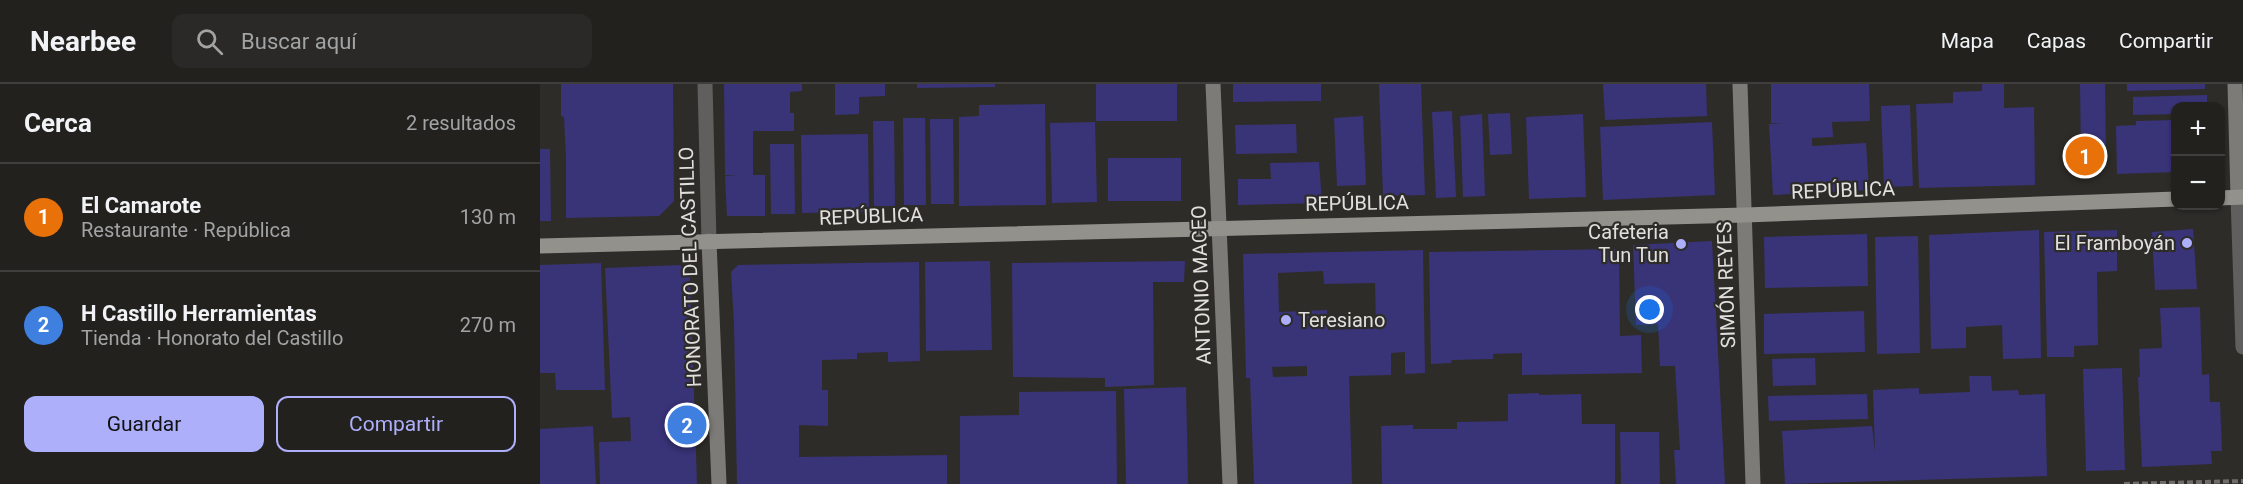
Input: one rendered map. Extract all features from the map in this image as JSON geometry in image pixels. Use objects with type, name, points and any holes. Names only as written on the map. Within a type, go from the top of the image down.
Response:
[{"type":"main road","points":[[2225,198],[2240,197]]},
{"type":"main road","name":"REPÚBLICA","points":[[540,246],[1745,215],[2171,199]]},
{"type":"street","name":"HONORATO DEL CASTILLO","points":[[705,84],[718,484]]},
{"type":"street","name":"ANTONIO MACEO","points":[[1213,84],[1230,484]]},
{"type":"street","name":"SIMÓN REYES","points":[[1740,84],[1753,484]]},
{"type":"street","points":[[2235,84],[2243,347]]},
{"type":"path","points":[[2124,484],[2243,481]]},
{"type":"building","points":[[561,84],[673,84],[674,201],[659,216],[566,218],[566,159],[564,117],[561,116]]},
{"type":"building","points":[[724,84],[802,84],[802,91],[790,92],[790,113],[794,113],[794,131],[753,131],[753,175],[765,175],[765,216],[727,216],[725,176],[737,176],[725,175]]},
{"type":"building","points":[[835,84],[885,84],[885,96],[859,97],[859,114],[835,115]]},
{"type":"building","points":[[917,84],[995,84],[995,87],[917,88]]},
{"type":"building","points":[[1096,84],[1177,84],[1177,121],[1096,121]]},
{"type":"building","points":[[1233,84],[1321,84],[1321,101],[1233,102]]},
{"type":"building","points":[[1379,84],[1421,84],[1425,195],[1383,196]]},
{"type":"building","points":[[1603,84],[1706,84],[1707,116],[1605,120]]},
{"type":"building","points":[[1771,84],[1869,84],[1870,121],[1832,122],[1833,137],[1812,138],[1812,146],[1866,143],[1869,190],[1773,195],[1769,124],[1782,123],[1771,123]]},
{"type":"building","points":[[1982,84],[2004,84],[2004,108],[2034,107],[2035,185],[1919,188],[1916,104],[1953,103],[1953,92],[1982,91]]},
{"type":"building","points":[[2080,84],[2105,84],[2106,156],[2081,156]]},
{"type":"building","points":[[2127,84],[2205,84],[2205,89],[2127,91]]},
{"type":"building","points":[[2207,95],[2207,102],[2171,102],[2171,114],[2133,115],[2133,97]]},
{"type":"building","points":[[1045,104],[1046,205],[959,206],[959,117],[979,116],[979,105]]},
{"type":"building","points":[[1910,105],[1913,186],[1884,187],[1881,106]]},
{"type":"building","points":[[1452,111],[1456,197],[1436,198],[1432,112]]},
{"type":"building","points":[[1510,113],[1512,154],[1490,155],[1488,114]]},
{"type":"building","points":[[1482,114],[1485,196],[1463,197],[1460,116]]},
{"type":"building","points":[[1583,114],[1586,197],[1529,199],[1526,117]]},
{"type":"building","points":[[1363,116],[1366,185],[1337,186],[1334,118]]},
{"type":"building","points":[[903,118],[925,118],[926,205],[904,205]]},
{"type":"building","points":[[930,119],[953,119],[954,204],[931,204]]},
{"type":"building","points":[[2171,120],[2171,172],[2117,174],[2116,126],[2136,125],[2136,121]]},
{"type":"building","points":[[873,121],[894,121],[895,206],[874,206]]},
{"type":"building","points":[[1095,122],[1097,202],[1052,203],[1050,123]]},
{"type":"building","points":[[1712,122],[1715,195],[1603,200],[1600,127]]},
{"type":"building","points":[[1296,124],[1297,153],[1236,154],[1235,125]]},
{"type":"building","points":[[868,134],[869,212],[802,213],[801,135]]},
{"type":"building","points":[[770,144],[794,144],[795,214],[771,214]]},
{"type":"building","points":[[540,149],[550,149],[551,221],[540,221]]},
{"type":"building","points":[[1108,158],[1181,158],[1181,201],[1108,201]]},
{"type":"building","points":[[1319,162],[1322,203],[1238,205],[1238,179],[1271,179],[1270,163]]},
{"type":"building","points":[[2193,229],[2197,289],[2155,290],[2152,232]]},
{"type":"building","points":[[2039,230],[2041,358],[2003,359],[2002,325],[1966,327],[1966,348],[1931,349],[1929,235]]},
{"type":"building","points":[[2117,230],[2117,271],[2097,272],[2098,345],[2074,346],[2074,357],[2047,357],[2044,232]]},
{"type":"building","points":[[1867,234],[1868,286],[1765,288],[1764,237]]},
{"type":"building","points":[[1918,236],[1920,353],[1877,354],[1875,237]]},
{"type":"building","points":[[1712,241],[1725,484],[1676,484],[1674,450],[1680,450],[1675,366],[1660,366],[1658,324],[1636,325],[1633,245]]},
{"type":"building","points":[[1619,249],[1620,336],[1641,335],[1642,373],[1522,375],[1522,353],[1493,354],[1493,359],[1452,360],[1451,363],[1431,364],[1429,252]]},
{"type":"building","name":"Teresiano","points":[[1423,250],[1425,373],[1405,374],[1405,352],[1391,353],[1391,375],[1349,376],[1352,484],[1254,484],[1250,378],[1246,378],[1243,254]],"holes":[[[1323,271],[1324,284],[1375,283],[1376,328],[1328,330],[1327,310],[1279,312],[1278,273]],[[1307,366],[1307,376],[1273,377],[1272,367]]]},
{"type":"building","points":[[990,261],[992,350],[926,351],[925,262]]},
{"type":"building","points":[[1185,261],[1184,282],[1153,282],[1154,385],[1105,387],[1105,378],[1013,377],[1012,263]]},
{"type":"building","points":[[919,262],[920,361],[888,362],[888,352],[857,353],[857,359],[822,360],[822,390],[828,390],[828,426],[799,425],[799,457],[947,455],[947,484],[737,484],[731,272],[738,265]]},
{"type":"building","points":[[601,263],[605,390],[556,390],[555,373],[540,373],[540,265]]},
{"type":"building","points":[[680,265],[690,276],[697,484],[600,484],[599,442],[631,441],[630,417],[612,418],[605,268]]},
{"type":"building","points":[[2200,307],[2202,375],[2209,374],[2210,402],[2220,402],[2222,451],[2211,451],[2212,464],[2142,467],[2139,349],[2162,348],[2160,308]]},
{"type":"building","points":[[1864,311],[1865,352],[1764,354],[1764,314]]},
{"type":"building","points":[[1815,358],[1816,385],[1773,386],[1772,359]]},
{"type":"building","points":[[2122,368],[2125,470],[2086,471],[2083,369]]},
{"type":"building","points":[[1969,376],[1991,376],[1992,391],[2018,390],[2019,395],[2045,394],[2047,476],[1785,484],[1782,431],[1872,426],[1875,452],[1873,390],[1919,388],[1919,394],[1970,392]]},
{"type":"building","points":[[1186,387],[1188,484],[1126,484],[1124,389]]},
{"type":"building","points":[[1116,391],[1117,484],[960,484],[960,416],[1019,415],[1019,392]]},
{"type":"building","points":[[1539,393],[1539,395],[1581,394],[1582,424],[1615,424],[1615,484],[1382,484],[1381,426],[1413,425],[1413,429],[1457,429],[1457,422],[1508,421],[1508,394]]},
{"type":"building","points":[[1867,394],[1868,419],[1769,421],[1768,396]]},
{"type":"building","points":[[593,426],[596,484],[540,484],[540,429]]},
{"type":"building","points":[[1620,432],[1659,432],[1660,484],[1621,484]]},
{"type":"place","name":"El Camarote","points":[[2085,156]]},
{"type":"place","name":"El Framboyán","points":[[2187,243]]},
{"type":"place","name":"Cafeteria Tun Tun","points":[[1681,244]]},
{"type":"place","name":"Teresiano","points":[[1286,320]]},
{"type":"place","name":"H Castillo Herramientas","points":[[687,425]]}]
